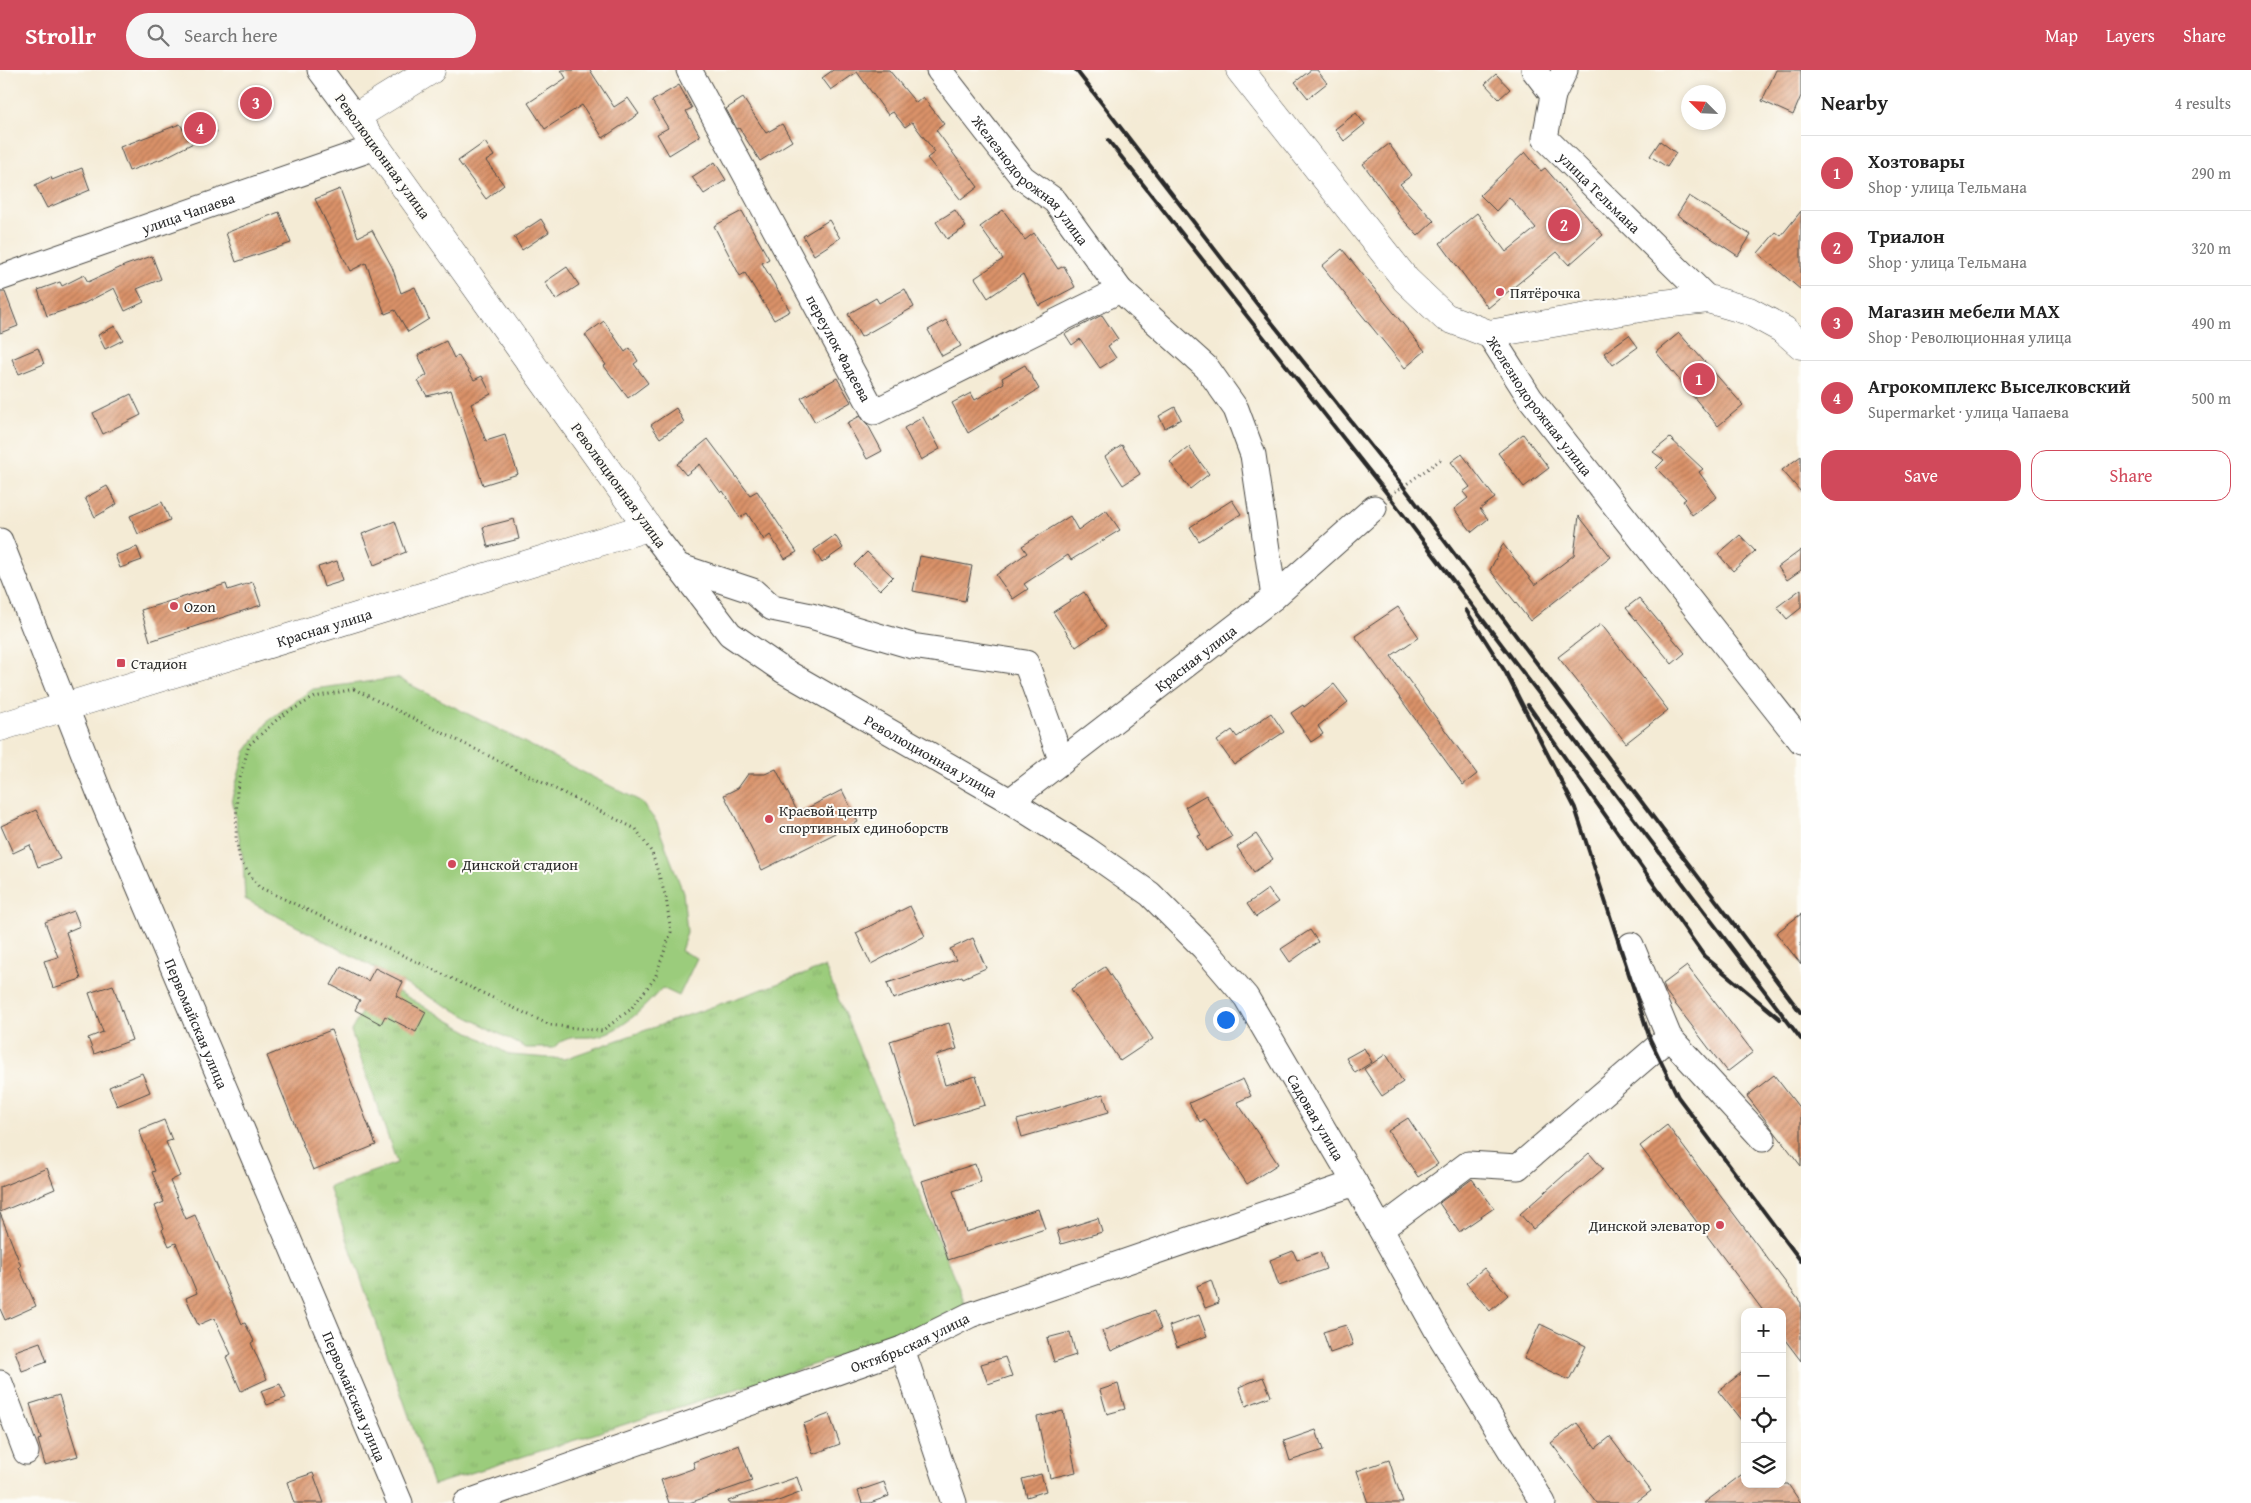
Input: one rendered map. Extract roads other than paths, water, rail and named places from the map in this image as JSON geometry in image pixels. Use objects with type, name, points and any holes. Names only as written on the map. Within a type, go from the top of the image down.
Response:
[{"type":"main road","points":[[354,117],[430,70]]},
{"type":"main road","name":"Железнодорожная улица","points":[[1240,70],[1406,280],[1445,317],[1489,334]]},
{"type":"main road","name":"Революционная улица","points":[[354,117],[648,527]]},
{"type":"main road","name":"улица Тельмана","points":[[1489,334],[1663,304],[1708,299],[1749,311],[1784,330],[1801,345]]},
{"type":"main road","name":"Красная улица","points":[[0,727],[67,708],[648,527]]},
{"type":"street","name":"Революционная улица","points":[[320,70],[354,117]]},
{"type":"street","name":"переулок Фадеева","points":[[689,70],[874,412],[1120,290]]},
{"type":"street","name":"Железнодорожная улица","points":[[939,70],[1023,178],[1055,201],[1120,290],[1207,368],[1236,409],[1253,455],[1274,598]]},
{"type":"street","points":[[1534,70],[1553,96],[1565,70]]},
{"type":"street","name":"улица Тельмана","points":[[1553,96],[1545,138],[1708,299]]},
{"type":"street","name":"улица Чапаева","points":[[0,278],[376,147]]},
{"type":"street","name":"Железнодорожная улица","points":[[1489,334],[1530,398],[1801,741]]},
{"type":"street","name":"Красная улица","points":[[1010,801],[1274,598],[1374,508]]},
{"type":"street","name":"Революционная улица","points":[[648,527],[730,634],[784,671],[1010,801]]},
{"type":"street","name":"Первомайская улица","points":[[0,540],[99,792],[400,1503]]},
{"type":"street","points":[[678,566],[753,591],[772,608],[811,616],[912,646],[1026,663],[1062,762]]},
{"type":"street","name":"Садовая улица","points":[[1010,801],[1086,849],[1150,894],[1204,948],[1246,998],[1354,1183],[1439,1334],[1543,1503]]},
{"type":"street","points":[[1631,945],[1669,1037],[1763,1139]]},
{"type":"street","points":[[1380,1230],[1468,1164],[1518,1167],[1669,1037]]},
{"type":"street","name":"Октябрьская улица","points":[[466,1503],[902,1349],[970,1315],[1354,1183]]},
{"type":"street","points":[[902,1349],[954,1503]]},
{"type":"street","points":[[0,1383],[26,1452]]},
{"type":"railway","points":[[1076,70],[1257,304],[1403,486],[1801,1013]]},
{"type":"railway","points":[[1108,140],[1389,496],[1801,1039]]},
{"type":"railway","points":[[1466,610],[1506,673],[1575,808],[1650,1039],[1678,1097],[1801,1261]]},
{"type":"railway","points":[[1528,705],[1704,956],[1780,1019]]},
{"type":"place","name":"Магазин мебели MAX","points":[[256,103]]},
{"type":"place","name":"Агрокомплекс Выселковский","points":[[200,128]]},
{"type":"place","name":"Триалон","points":[[1564,225]]},
{"type":"place","name":"Пятёрочка","points":[[1500,292]]},
{"type":"place","name":"Хозтовары","points":[[1699,379]]},
{"type":"place","name":"Ozon","points":[[174,606]]},
{"type":"place","name":"Стадион","points":[[121,663]]},
{"type":"place","name":"Краевой центр спортивных единоборств","points":[[769,819]]},
{"type":"place","name":"Динской стадион","points":[[452,864]]},
{"type":"place","name":"Динской элеватор","points":[[1720,1225]]}]
